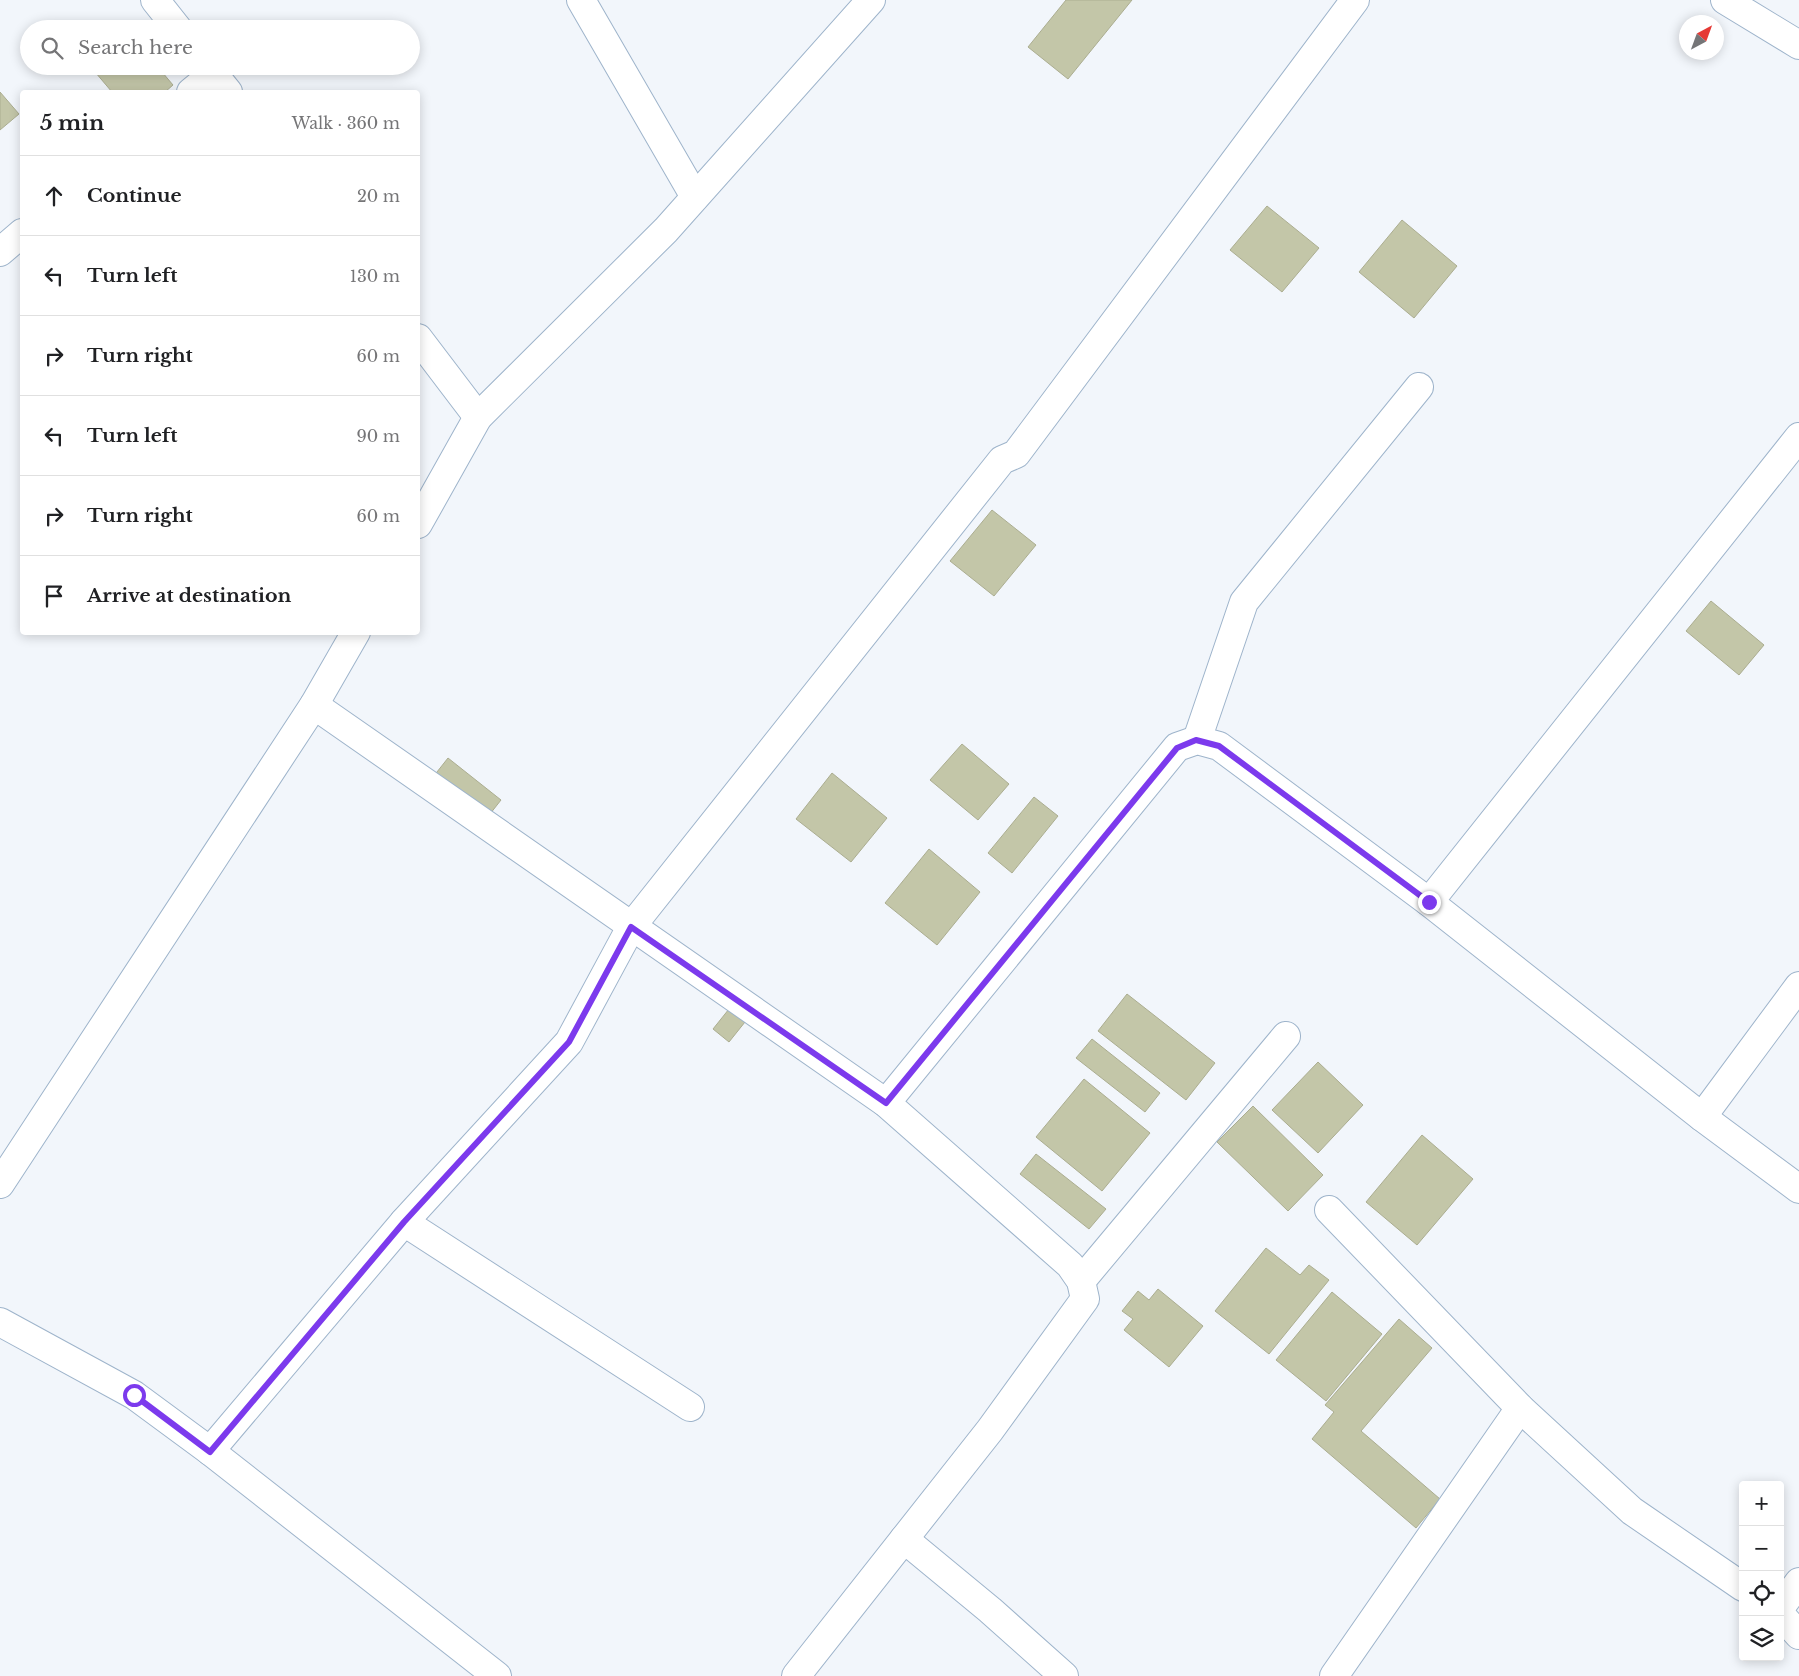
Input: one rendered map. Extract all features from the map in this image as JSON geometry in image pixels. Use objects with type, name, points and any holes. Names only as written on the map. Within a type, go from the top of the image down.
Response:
[{"type":"street","points":[[155,0],[171,20]]},
{"type":"street","points":[[581,0],[695,197]]},
{"type":"street","points":[[420,520],[478,417],[666,230],[871,0]]},
{"type":"street","points":[[210,1452],[404,1222],[569,1042],[631,927],[1002,460],[1016,454],[1355,0]]},
{"type":"street","points":[[1725,0],[1799,45]]},
{"type":"street","points":[[193,90],[216,77]]},
{"type":"street","points":[[0,252],[20,235]]},
{"type":"street","points":[[420,341],[478,417]]},
{"type":"street","points":[[1196,740],[1244,602],[1418,387]]},
{"type":"street","points":[[1429,902],[1799,437]]},
{"type":"street","points":[[0,1184],[314,705],[354,635]]},
{"type":"street","points":[[314,705],[886,1103],[1070,1265],[1081,1281],[1085,1299],[990,1430],[796,1676]]},
{"type":"street","points":[[886,1103],[1177,748],[1196,740],[1219,746],[1429,902],[1702,1117],[1799,1189]]},
{"type":"street","points":[[1702,1117],[1799,986]]},
{"type":"street","points":[[1081,1281],[1286,1036]]},
{"type":"street","points":[[1329,1210],[1520,1408],[1632,1511],[1739,1584]]},
{"type":"street","points":[[404,1222],[690,1407]]},
{"type":"street","points":[[0,1322],[134,1395],[210,1452],[496,1676]]},
{"type":"street","points":[[1334,1676],[1520,1408]]},
{"type":"street","points":[[904,1539],[990,1610],[1064,1676]]},
{"type":"street","points":[[1784,1603],[1799,1582]]},
{"type":"street","points":[[1782,1616],[1799,1635]]},
{"type":"building","points":[[1066,0],[1132,0],[1068,79],[1028,47]]},
{"type":"building","points":[[98,75],[165,75],[173,85],[167,90],[110,90]]},
{"type":"building","points":[[0,92],[19,114],[0,130]]},
{"type":"building","points":[[1267,206],[1319,248],[1282,292],[1230,250]]},
{"type":"building","points":[[1402,220],[1457,266],[1414,318],[1359,272]]},
{"type":"building","points":[[992,510],[1036,545],[994,596],[950,561]]},
{"type":"building","points":[[1711,601],[1764,645],[1739,675],[1686,631]]},
{"type":"building","points":[[962,744],[1009,784],[978,820],[930,780]]},
{"type":"building","points":[[448,758],[501,800],[486,819],[433,777]]},
{"type":"building","points":[[832,773],[887,818],[851,862],[796,819]]},
{"type":"building","points":[[1034,797],[1058,816],[1012,873],[988,853]]},
{"type":"building","points":[[929,849],[980,892],[937,945],[885,903]]},
{"type":"building","points":[[1127,994],[1215,1063],[1186,1100],[1098,1031]]},
{"type":"building","points":[[729,1009],[745,1022],[729,1042],[713,1029]]},
{"type":"building","points":[[1092,1039],[1160,1093],[1145,1112],[1076,1058]]},
{"type":"building","points":[[1318,1062],[1363,1105],[1318,1153],[1272,1110]]},
{"type":"building","points":[[1084,1079],[1150,1133],[1102,1191],[1036,1137]]},
{"type":"building","points":[[1253,1106],[1323,1175],[1288,1211],[1217,1142]]},
{"type":"building","points":[[1422,1135],[1473,1179],[1417,1245],[1366,1202]]},
{"type":"building","points":[[1036,1154],[1106,1209],[1089,1229],[1020,1174]]},
{"type":"building","points":[[1266,1248],[1300,1275],[1309,1265],[1329,1280],[1269,1354],[1215,1311]]},
{"type":"building","points":[[1158,1289],[1203,1326],[1169,1367],[1124,1330],[1133,1319],[1122,1311],[1138,1291],[1149,1300]]},
{"type":"building","points":[[1332,1292],[1382,1334],[1326,1401],[1276,1360]]},
{"type":"building","points":[[1399,1319],[1432,1348],[1361,1431],[1440,1499],[1416,1528],[1312,1439],[1334,1412],[1325,1405]]},
{"type":"route","points":[[134,1395],[210,1452],[404,1222],[569,1042],[631,927],[886,1103],[1177,748],[1196,740],[1219,746],[1429,902]]}]
